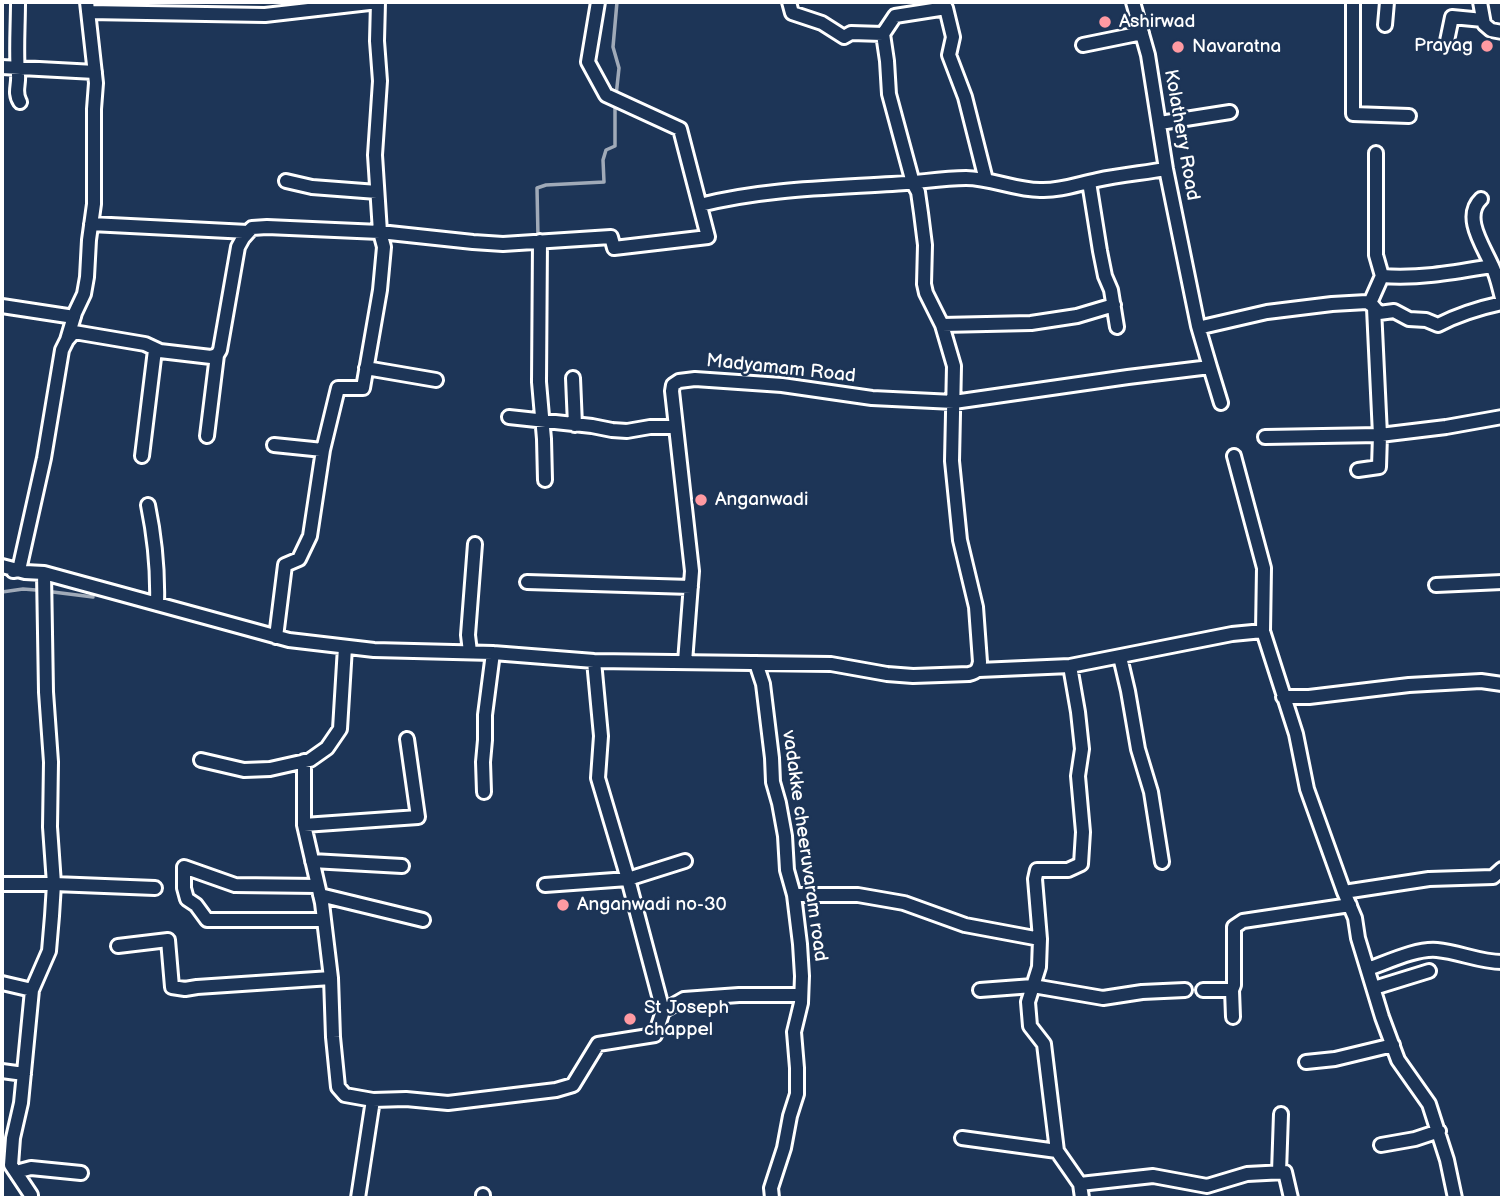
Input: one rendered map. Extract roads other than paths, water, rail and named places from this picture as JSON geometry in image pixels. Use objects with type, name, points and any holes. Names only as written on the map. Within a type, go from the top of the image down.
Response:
[{"type":"street","points":[[18,2],[16,68],[17,97],[20,102]]},
{"type":"street","points":[[19,570],[44,458],[62,349],[88,277],[94,204],[95,72],[87,7],[265,15],[377,2],[380,81],[374,155],[380,232],[384,247],[380,290],[363,388],[338,388],[323,450],[310,536],[299,559],[285,565],[276,637]]},
{"type":"street","points":[[207,436],[217,355],[238,247],[252,228],[380,232],[503,244],[611,237],[614,248],[708,237],[680,129],[606,95],[588,62],[598,2]]},
{"type":"street","points":[[789,2],[792,13],[822,23],[844,37],[851,33],[883,34]]},
{"type":"street","points":[[911,13],[920,2]]},
{"type":"street","name":"Kolathery Road","points":[[1133,2],[1148,55],[1166,169],[1198,326],[1221,403]]},
{"type":"street","points":[[1353,2],[1353,114],[1409,116]]},
{"type":"street","points":[[1385,25],[1387,2]]},
{"type":"street","points":[[1480,2],[1484,24],[1491,30],[1502,32]]},
{"type":"street","points":[[978,670],[980,662],[976,607],[960,540],[952,461],[954,366],[942,324],[926,293],[925,245],[918,192],[889,93],[883,34],[895,16],[946,8],[954,37],[949,55],[965,97],[986,180]]},
{"type":"street","points":[[1447,41],[1452,17],[1483,20]]},
{"type":"street","points":[[1083,45],[1142,33]]},
{"type":"street","points":[[2,67],[95,72]]},
{"type":"street","points":[[1160,123],[1230,112]]},
{"type":"street","points":[[1358,470],[1379,467],[1380,435],[1372,305],[1382,276],[1376,255],[1376,153]]},
{"type":"street","points":[[701,205],[729,198],[800,189],[914,183],[940,178],[986,180],[1039,190],[1065,188],[1166,169]]},
{"type":"street","points":[[286,181],[312,187],[377,192]]},
{"type":"street","points":[[1089,182],[1100,251],[1111,290],[1117,327]]},
{"type":"street","points":[[1198,326],[1267,312],[1367,302],[1379,313],[1394,312],[1409,319],[1426,320],[1438,325],[1456,315],[1502,300],[1492,266],[1473,223],[1475,206],[1481,200]]},
{"type":"street","points":[[91,224],[248,232]]},
{"type":"street","points":[[540,242],[538,382],[543,421],[545,480]]},
{"type":"street","points":[[1382,276],[1417,277],[1492,266]]},
{"type":"street","points":[[942,324],[1031,323],[1077,316],[1114,305]]},
{"type":"street","points":[[2,306],[74,317]]},
{"type":"street","points":[[67,340],[74,332],[145,344],[155,350],[211,358],[217,355]]},
{"type":"street","points":[[142,456],[155,350]]},
{"type":"street","points":[[954,402],[1210,367]]},
{"type":"street","points":[[366,368],[436,380]]},
{"type":"street","points":[[573,378],[575,425]]},
{"type":"street","name":"Madyamam Road","points":[[685,662],[691,558],[673,385],[679,381],[695,379],[782,385],[873,398],[954,402]]},
{"type":"street","points":[[1265,437],[1380,435],[1502,417]]},
{"type":"street","points":[[509,418],[627,431],[650,426],[676,427]]},
{"type":"street","points":[[274,445],[323,450]]},
{"type":"street","points":[[1234,456],[1264,568],[1263,631],[1296,734],[1307,789],[1355,918],[1358,938],[1398,1060],[1429,1104],[1439,1131],[1455,1198]]},
{"type":"street","points":[[148,505],[158,570],[157,604]]},
{"type":"street","points":[[470,652],[468,635],[475,544]]},
{"type":"street","points":[[2,569],[44,573],[289,640],[374,650],[493,653],[594,661],[831,664],[913,676],[969,674],[978,670],[1069,666],[1232,634],[1263,631]]},
{"type":"street","points":[[31,1198],[9,1168],[22,1103],[32,990],[49,951],[54,884],[50,827],[51,762],[46,692],[44,573]]},
{"type":"street","points":[[527,582],[691,587]]},
{"type":"street","points":[[1436,585],[1502,582]]},
{"type":"street","points":[[201,761],[244,770],[270,769],[310,760],[327,748],[340,729],[345,647]]},
{"type":"street","points":[[484,792],[485,715],[493,653]]},
{"type":"street","points":[[1120,657],[1129,691],[1138,749],[1151,792],[1162,862]]},
{"type":"street","points":[[304,761],[304,825],[324,920],[331,978],[332,1037],[338,1087],[345,1095],[373,1100],[448,1102],[556,1090],[573,1085],[598,1044],[655,1035],[663,1011],[598,778],[601,736],[594,661]]},
{"type":"street","name":"vadakke cheeruvaram road","points":[[756,663],[763,684],[773,782],[785,836],[787,870],[794,895],[802,976],[794,1032],[797,1094],[771,1188],[772,1198]]},
{"type":"street","points":[[1069,666],[1082,748],[1078,776],[1083,832],[1081,864],[1068,870],[1037,870],[1035,879],[1040,939],[1039,967],[1028,1002],[1030,1027],[1044,1044],[1057,1152],[1080,1184],[1082,1198]]},
{"type":"street","points":[[1283,697],[1309,697],[1409,685],[1481,681],[1502,684]]},
{"type":"street","points":[[304,825],[418,817],[407,739]]},
{"type":"street","points":[[312,861],[402,866]]},
{"type":"street","points":[[545,886],[628,879],[685,861]]},
{"type":"street","points":[[324,920],[207,920],[187,899],[184,867],[235,886],[319,891],[423,920]]},
{"type":"street","points":[[1233,1017],[1234,927],[1243,921],[1328,909],[1347,899],[1429,879],[1493,877],[1502,869]]},
{"type":"street","points":[[2,884],[155,888]]},
{"type":"street","points":[[794,895],[858,895],[904,903],[965,925],[1040,939]]},
{"type":"street","points":[[118,946],[168,940],[172,987],[185,989],[331,978]]},
{"type":"street","points":[[1368,969],[1421,951],[1436,950],[1490,962],[1502,962]]},
{"type":"street","points":[[1374,988],[1429,971]]},
{"type":"street","points":[[2,983],[32,990]]},
{"type":"street","points":[[981,990],[1033,986],[1103,998],[1142,992],[1185,990]]},
{"type":"street","points":[[1203,989],[1232,990]]},
{"type":"street","points":[[663,1011],[684,999],[801,995]]},
{"type":"street","points":[[1306,1062],[1335,1059],[1393,1045]]},
{"type":"street","points":[[2,1071],[24,1074]]},
{"type":"street","points":[[358,1198],[373,1100]]},
{"type":"street","points":[[1279,1172],[1281,1114]]},
{"type":"street","points":[[1381,1144],[1439,1131]]},
{"type":"street","points":[[962,1138],[1057,1152]]},
{"type":"street","points":[[9,1168],[81,1173]]},
{"type":"street","points":[[1080,1184],[1153,1176],[1207,1186],[1247,1174],[1285,1172],[1291,1198]]},
{"type":"waterway","points":[[616,96],[619,68],[613,47],[617,2]]},
{"type":"waterway","points":[[538,237],[537,188],[546,185],[604,182],[603,160],[606,150],[615,146],[615,104]]},
{"type":"waterway","points":[[2,592],[36,590]]},
{"type":"waterway","points":[[53,592],[93,597]]},
{"type":"place","name":"Ashirwad","points":[[1105,22]]},
{"type":"place","name":"Prayag","points":[[1487,46]]},
{"type":"place","name":"Navaratna","points":[[1178,47]]},
{"type":"place","name":"Anganwadi","points":[[701,500]]},
{"type":"place","name":"Anganwadi no-30","points":[[563,905]]},
{"type":"place","name":"St Joseph chappel","points":[[630,1019]]}]
